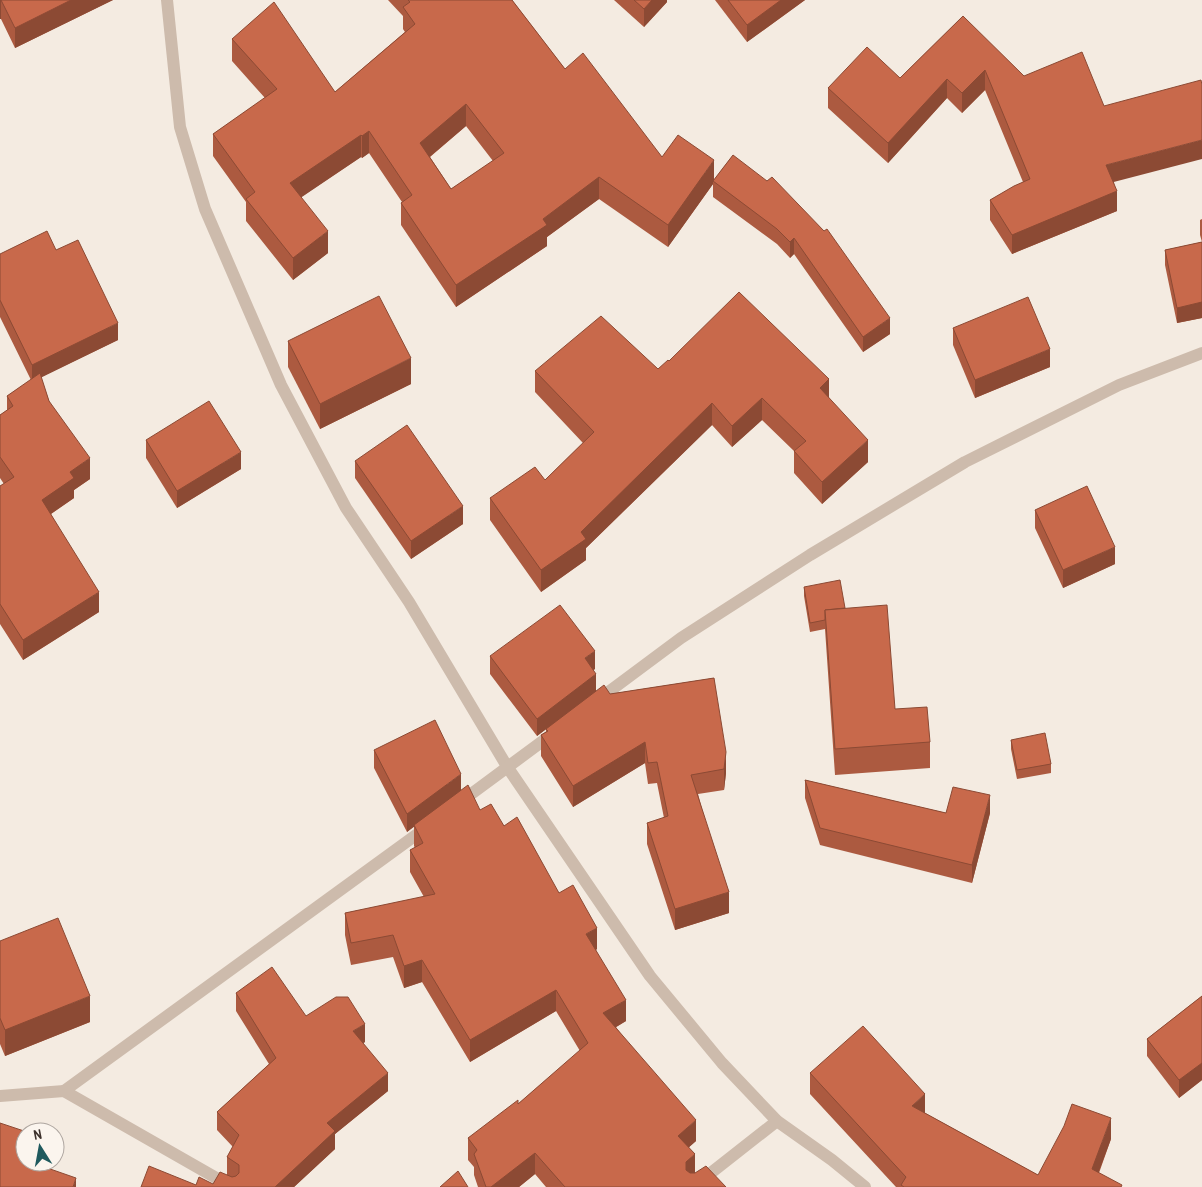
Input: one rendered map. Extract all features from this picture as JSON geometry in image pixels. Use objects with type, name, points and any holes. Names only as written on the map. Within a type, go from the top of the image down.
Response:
[{"type":"street","points":[[167,0],[180,126],[206,209],[280,385],[346,508],[409,602],[508,768],[650,976],[722,1063],[777,1121],[832,1160],[864,1187]]},
{"type":"street","points":[[585,710],[689,633],[810,554],[966,462],[1119,385],[1202,353]]},
{"type":"street","points":[[451,809],[569,722]]},
{"type":"street","points":[[0,1096],[64,1091],[435,821]]},
{"type":"street","points":[[64,1091],[232,1187]]},
{"type":"street","points":[[693,1187],[777,1121]]},
{"type":"building","points":[[1,0],[71,0],[15,28]]},
{"type":"building","points":[[408,0],[512,0],[565,69],[583,53],[662,157],[678,135],[714,160],[668,225],[599,177],[543,219],[547,225],[456,285],[401,203],[412,195],[369,131],[290,183],[328,231],[293,258],[246,199],[255,192],[213,134],[277,89],[232,39],[274,2],[335,92],[415,24],[403,7],[410,2]],"holes":[[[466,104],[504,153],[451,189],[420,143]]]},
{"type":"building","points":[[634,0],[652,0],[644,9]]},
{"type":"building","points":[[728,0],[781,0],[747,25]]},
{"type":"building","points":[[963,16],[1024,76],[1082,52],[1104,106],[1201,80],[1202,140],[1106,165],[1117,191],[1012,235],[990,200],[1030,179],[985,70],[962,93],[947,79],[888,143],[828,88],[867,47],[900,78]]},
{"type":"building","points":[[733,155],[767,181],[772,177],[824,231],[827,229],[890,318],[863,337],[794,238],[790,242],[777,229],[713,181]]},
{"type":"building","points":[[47,231],[56,250],[78,240],[118,323],[32,365],[0,300],[0,254]]},
{"type":"building","points":[[1202,242],[1202,302],[1177,308],[1165,250]]},
{"type":"building","points":[[739,292],[829,379],[820,388],[868,440],[822,482],[794,451],[806,441],[762,398],[732,426],[712,403],[581,532],[586,539],[541,570],[490,498],[535,467],[545,480],[594,432],[535,371],[601,316],[658,369],[669,361]]},
{"type":"building","points":[[379,296],[411,358],[320,404],[288,341]]},
{"type":"building","points":[[1028,297],[1050,349],[975,380],[953,328]]},
{"type":"building","points":[[40,373],[49,401],[90,458],[70,472],[74,478],[42,500],[99,592],[23,640],[0,604],[0,486],[14,477],[0,457],[0,415],[13,406],[7,396]]},
{"type":"building","points":[[209,401],[241,452],[177,491],[146,440]]},
{"type":"building","points":[[407,425],[463,506],[411,541],[355,461]]},
{"type":"building","points":[[1087,486],[1115,547],[1063,570],[1035,510]]},
{"type":"building","points":[[840,580],[845,608],[825,610],[825,620],[810,623],[804,587]]},
{"type":"building","points":[[560,605],[595,651],[585,658],[596,674],[537,719],[490,656]]},
{"type":"building","points":[[887,605],[895,709],[927,707],[930,742],[835,749],[825,610]]},
{"type":"building","points":[[714,678],[726,752],[724,769],[691,775],[729,892],[675,909],[647,823],[668,816],[657,762],[648,763],[645,742],[573,786],[541,735],[548,731],[546,729],[604,685],[610,694]]},
{"type":"building","points":[[435,720],[461,774],[407,814],[374,750]]},
{"type":"building","points":[[1045,733],[1051,764],[1017,770],[1011,740]]},
{"type":"building","points":[[805,780],[946,813],[953,787],[990,795],[972,865],[820,828]]},
{"type":"building","points":[[468,785],[480,810],[491,804],[504,826],[517,817],[559,893],[573,885],[597,928],[586,934],[626,1000],[603,1013],[696,1120],[678,1136],[695,1154],[686,1162],[686,1170],[690,1173],[695,1173],[706,1166],[726,1187],[565,1187],[535,1153],[491,1187],[486,1187],[474,1154],[477,1150],[468,1138],[518,1100],[518,1104],[588,1043],[556,990],[470,1040],[422,960],[404,966],[393,935],[351,943],[345,913],[435,894],[410,850],[423,843],[414,825]]},
{"type":"building","points":[[58,918],[90,996],[5,1030],[0,1018],[0,941]]},
{"type":"building","points":[[272,967],[306,1016],[336,997],[348,997],[365,1024],[353,1031],[388,1073],[327,1123],[335,1131],[275,1187],[141,1187],[149,1166],[196,1185],[199,1177],[213,1184],[220,1172],[232,1177],[239,1173],[239,1165],[227,1157],[239,1135],[217,1112],[276,1058],[236,993]]},
{"type":"building","points":[[1202,996],[1202,1063],[1179,1080],[1147,1039]]},
{"type":"building","points":[[863,1026],[925,1094],[912,1106],[1038,1175],[1064,1126],[1072,1104],[1111,1118],[1092,1169],[1122,1185],[1121,1187],[904,1187],[901,1185],[906,1177],[810,1073]]},
{"type":"building","points":[[0,1123],[15,1128],[15,1172],[59,1172],[76,1178],[73,1187],[0,1187]]},
{"type":"building","points":[[458,1171],[468,1187],[440,1187]]}]
